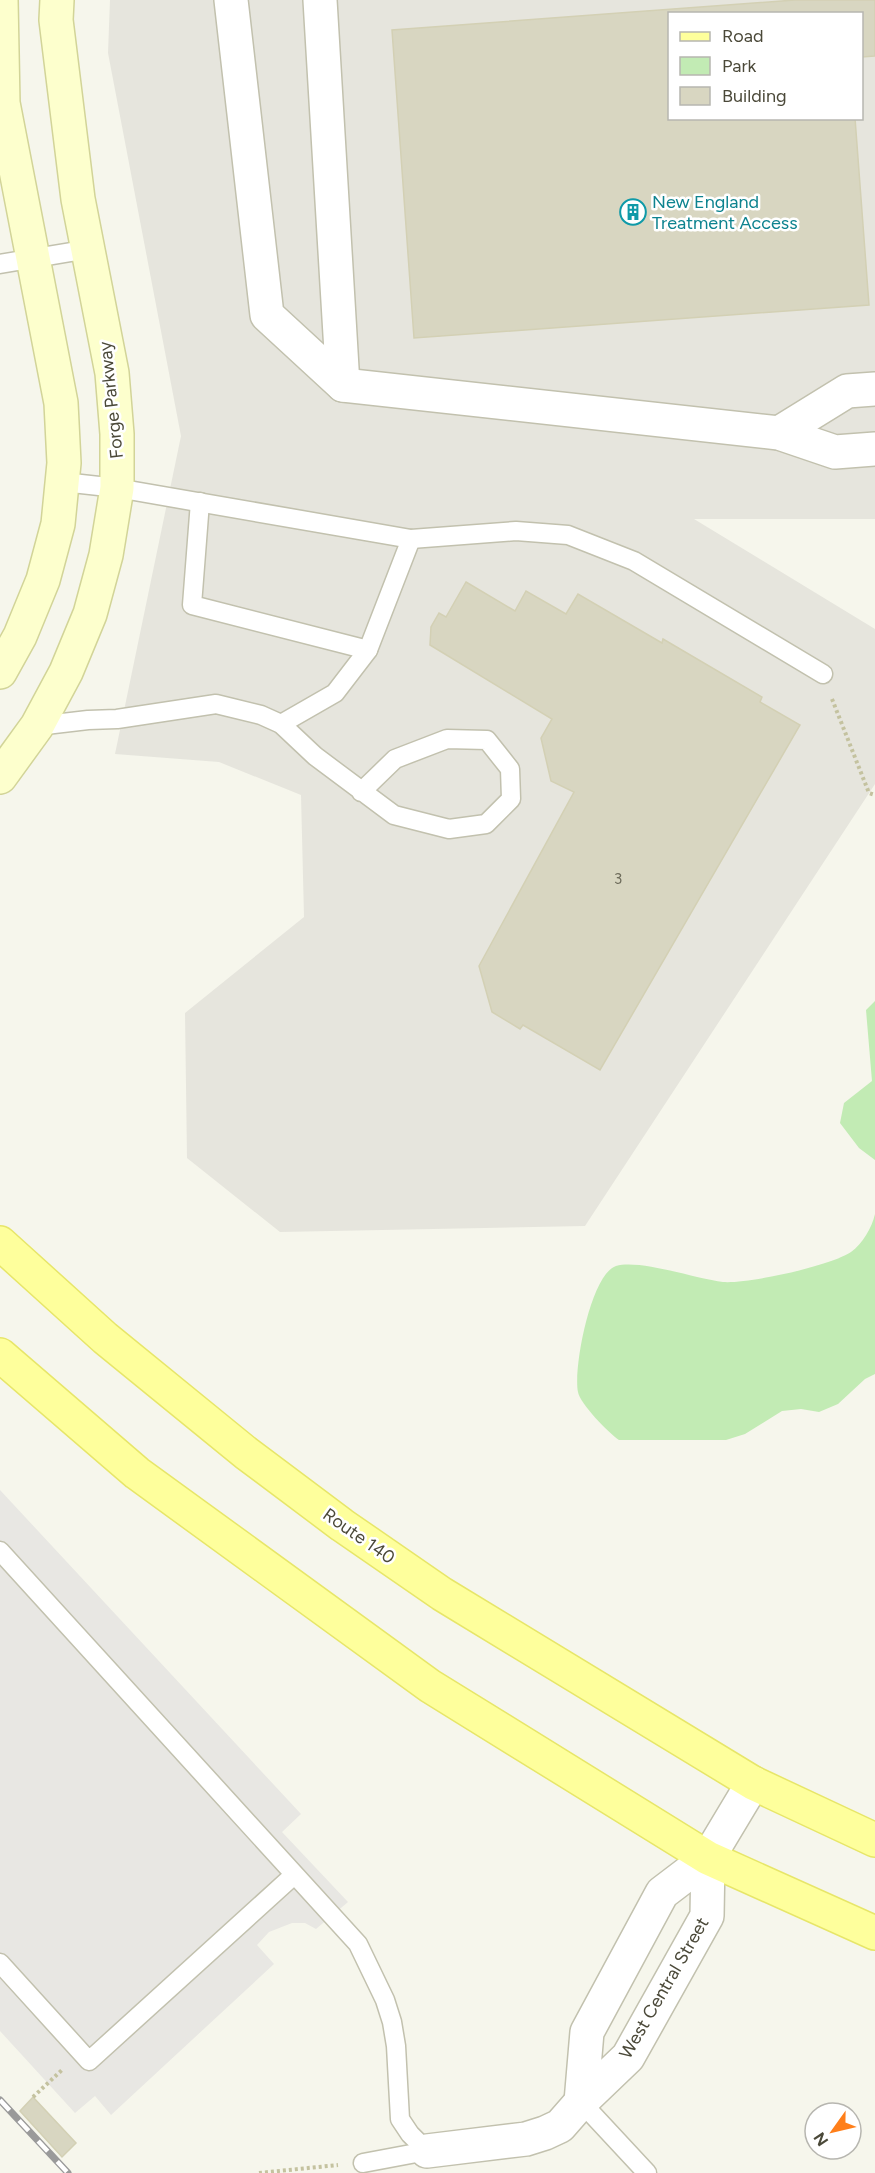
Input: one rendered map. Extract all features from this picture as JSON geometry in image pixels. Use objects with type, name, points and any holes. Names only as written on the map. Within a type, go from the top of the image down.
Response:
[{"type":"main road","name":"Route 140","points":[[0,1243],[152,1377],[246,1453],[342,1525],[442,1594],[753,1783]]},
{"type":"main road","points":[[0,1355],[137,1473],[430,1686],[708,1858],[875,1933]]},
{"type":"main road","points":[[753,1783],[875,1840]]},
{"type":"street","points":[[0,672],[20,636],[43,580],[58,524],[63,482],[61,403],[3,103],[1,0]]},
{"type":"street","name":"Forge Parkway","points":[[0,777],[37,726],[66,672],[90,614],[106,555],[117,488],[117,434],[112,374],[75,177],[56,20],[57,0]]},
{"type":"street","points":[[231,0],[267,315],[343,385],[779,433],[835,452],[875,449]]},
{"type":"street","points":[[320,0],[343,385]]},
{"type":"street","points":[[779,433],[847,391],[875,389]]},
{"type":"street","name":"West Central Street","points":[[581,2102],[587,2032],[662,1893],[708,1858],[753,1783]]},
{"type":"street","name":"West Central Street","points":[[428,2151],[526,2139],[545,2133],[560,2126],[581,2102],[628,2058],[707,1916],[708,1858]]},
{"type":"lane","points":[[0,264],[88,249]]},
{"type":"lane","points":[[63,482],[117,488],[411,538],[516,531],[568,535],[634,561],[823,674]]},
{"type":"lane","points":[[200,502],[192,605],[368,650]]},
{"type":"lane","points":[[281,724],[335,693],[368,650],[411,538]]},
{"type":"lane","points":[[37,726],[117,719],[216,704],[261,715],[281,724],[315,756],[361,792],[394,815],[449,829],[486,824],[511,799],[510,769],[488,740],[447,739],[395,759],[361,792]]},
{"type":"lane","points":[[0,1551],[358,1944],[376,1979],[392,2022],[396,2046],[400,2119],[410,2134],[428,2151]]},
{"type":"lane","points":[[0,1963],[89,2061],[294,1875]]},
{"type":"lane","points":[[581,2102],[647,2173]]},
{"type":"lane","points":[[363,2163],[428,2151]]},
{"type":"path","points":[[823,674],[869,793],[875,795]]},
{"type":"path","points":[[33,2097],[81,2051]]},
{"type":"path","points":[[259,2173],[363,2163]]},
{"type":"shaded area","points":[[110,0],[875,0],[875,519],[694,519],[875,629],[875,784],[585,1226],[280,1232],[187,1158],[185,1013],[304,917],[301,795],[219,762],[115,754],[181,436],[108,53]]},
{"type":"shaded area","points":[[0,1490],[301,1814],[282,1832],[348,1902],[316,1929],[305,1923],[292,1923],[269,1932],[257,1945],[274,1964],[111,2115],[95,2096],[75,2113],[0,2031]]},
{"type":"green space","points":[[875,1001],[875,1160],[859,1148],[840,1123],[844,1103],[872,1081],[866,1010]]},
{"type":"green space","points":[[875,1214],[875,1374],[865,1379],[838,1404],[819,1412],[801,1409],[782,1411],[745,1434],[726,1440],[619,1440],[584,1404],[578,1392],[577,1380],[581,1344],[599,1286],[607,1273],[616,1266],[654,1267],[723,1282],[769,1277],[826,1263],[851,1252],[866,1235]]},
{"type":"building","name":"New England Treatment Access","points":[[795,0],[875,0],[875,56],[863,57],[863,12],[668,12],[668,120],[855,120],[869,305],[414,338],[392,30]]},
{"type":"building","points":[[466,582],[515,611],[526,591],[566,614],[578,594],[662,643],[663,639],[762,697],[760,702],[800,725],[600,1070],[523,1025],[520,1029],[492,1012],[479,966],[574,792],[551,781],[541,738],[552,719],[430,645],[431,627],[439,613],[446,617]]},
{"type":"building","points":[[33,2097],[76,2143],[62,2157],[20,2111]]},
{"type":"railway","points":[[0,2100],[68,2173]]},
{"type":"place","name":"New England Treatment Access","points":[[633,212]]}]
